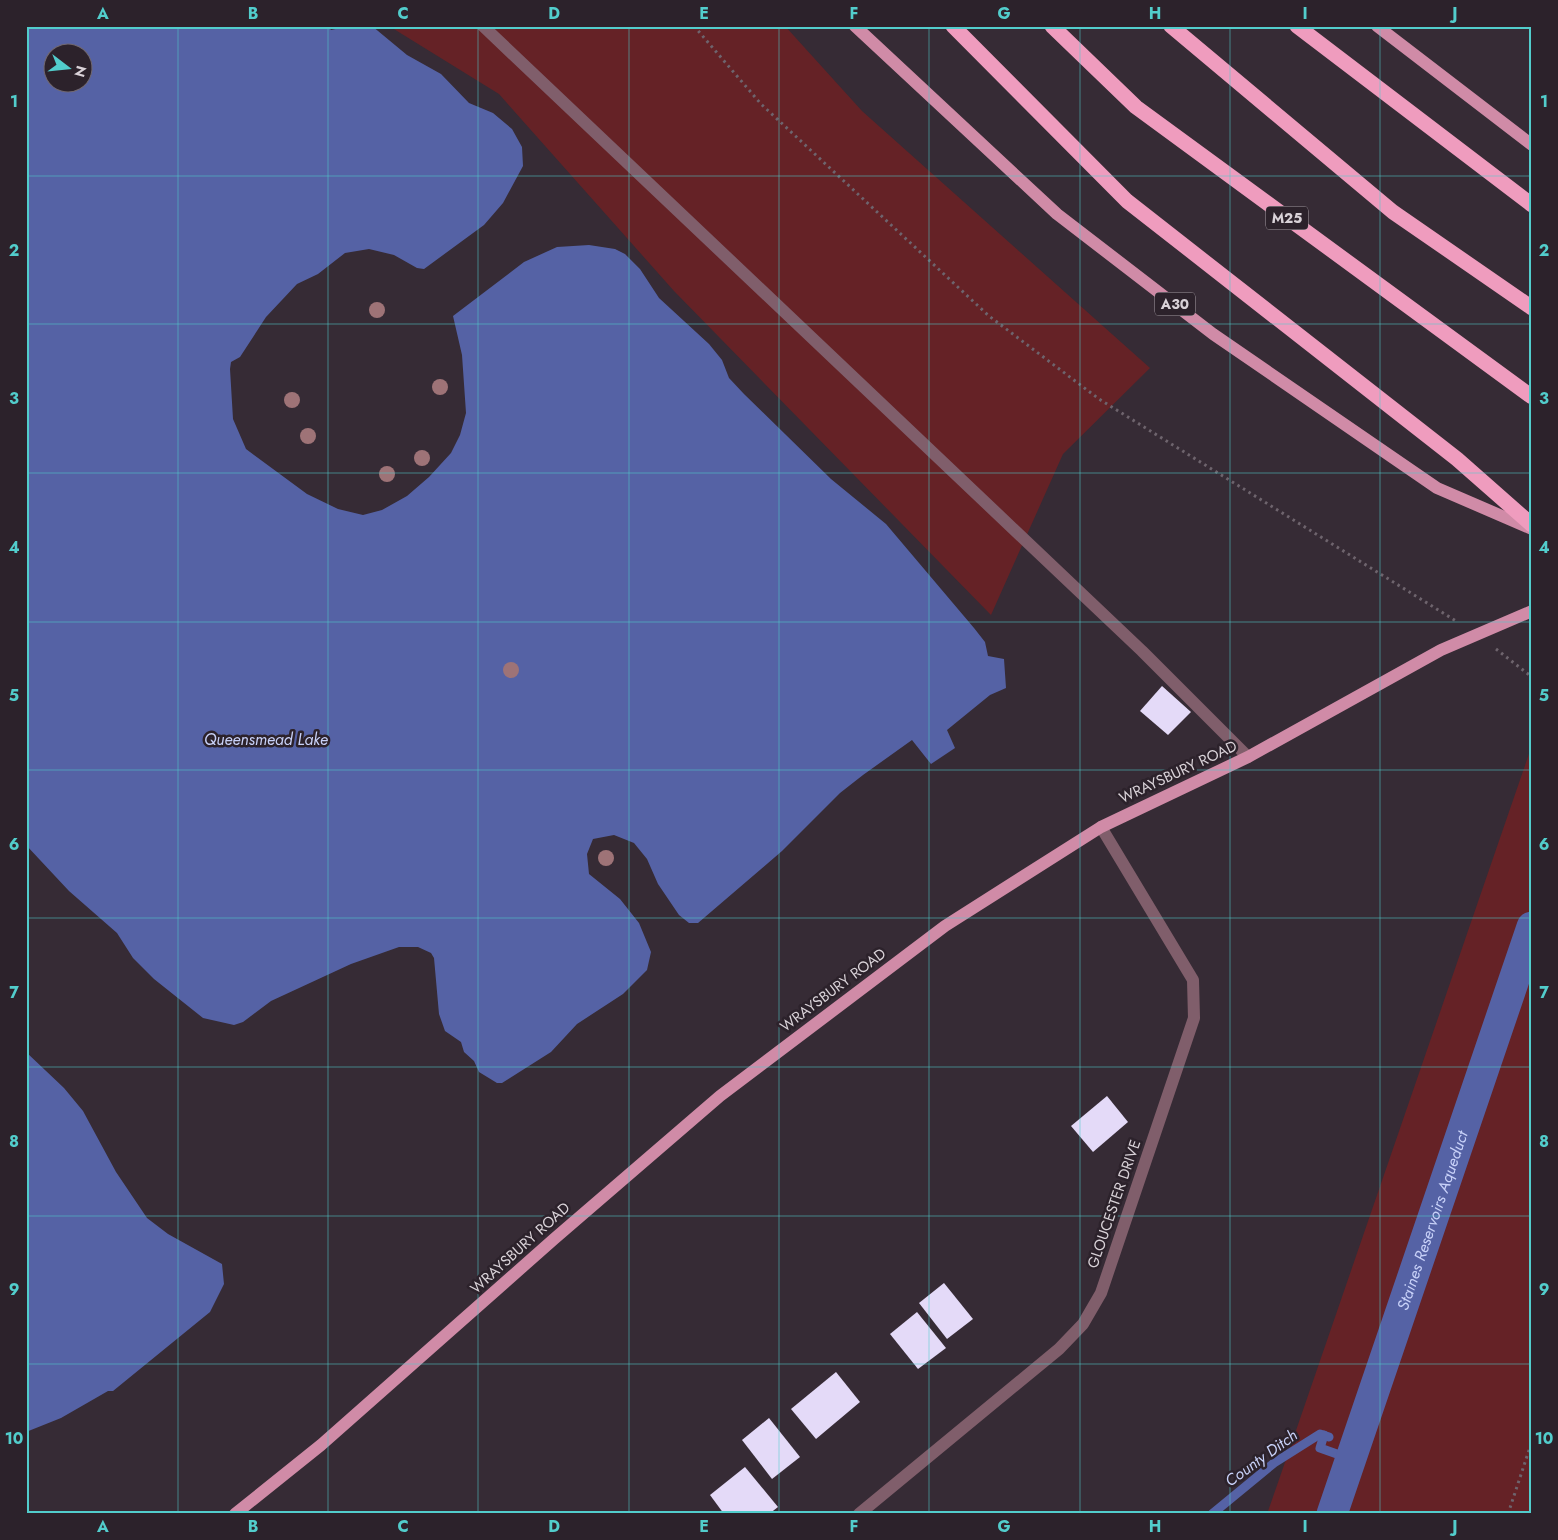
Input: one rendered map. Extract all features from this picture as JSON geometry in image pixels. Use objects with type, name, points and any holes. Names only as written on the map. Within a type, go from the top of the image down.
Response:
[{"type":"highway","points":[[953,26],[1126,201],[1457,459],[1532,525]]},
{"type":"highway","name":"M25","points":[[1052,26],[1136,107],[1532,397]]},
{"type":"highway","points":[[1172,26],[1393,212],[1532,308]]},
{"type":"highway","points":[[1297,26],[1532,205]]},
{"type":"main road","name":"A30","points":[[855,26],[1057,214],[1213,334],[1438,488],[1532,529]]},
{"type":"main road","points":[[1377,26],[1532,145]]},
{"type":"main road","name":"WRAYSBURY ROAD","points":[[235,1514],[321,1445],[554,1239],[720,1096],[945,926],[1101,826],[1248,757],[1441,650],[1532,611]]},
{"type":"street","points":[[483,26],[1135,645],[1248,757]]},
{"type":"street","name":"GLOUCESTER DRIVE","points":[[859,1514],[1059,1349],[1083,1324],[1101,1293],[1194,1018],[1193,980],[1101,826]]},
{"type":"path","points":[[694,26],[761,104],[989,316],[1099,399],[1478,635],[1532,677]]},
{"type":"path","points":[[1508,1514],[1532,1441]]},
{"type":"shaded area","points":[[389,26],[785,26],[862,111],[1150,368],[1063,454],[991,615],[674,291],[499,94]]},
{"type":"shaded area","points":[[1532,745],[1532,1514],[1267,1514],[1291,1445]]},
{"type":"water","name":"Queensmead Lake","points":[[26,26],[328,26],[331,30],[349,26],[372,26],[407,55],[441,74],[469,103],[493,113],[512,129],[522,147],[523,166],[503,203],[484,225],[424,269],[417,268],[394,255],[369,249],[345,253],[318,274],[297,284],[266,317],[240,357],[231,362],[233,419],[246,449],[307,494],[338,509],[363,515],[382,510],[407,496],[429,477],[451,453],[460,435],[466,413],[462,355],[453,316],[524,262],[557,247],[589,245],[615,249],[625,254],[640,269],[659,298],[709,344],[722,360],[729,378],[744,394],[831,479],[886,524],[985,642],[988,656],[1004,659],[1006,688],[990,695],[947,730],[955,748],[931,764],[912,740],[840,793],[782,851],[698,923],[689,923],[679,915],[658,884],[647,859],[634,843],[614,835],[593,839],[587,854],[589,874],[620,899],[639,923],[651,952],[647,970],[623,994],[577,1024],[551,1052],[502,1083],[497,1083],[479,1072],[474,1061],[464,1052],[461,1042],[445,1031],[439,1014],[434,958],[431,953],[418,947],[399,947],[351,964],[271,1001],[243,1022],[234,1025],[203,1018],[154,979],[133,958],[117,933],[69,891],[26,845]]},
{"type":"water","points":[[26,1052],[64,1088],[83,1111],[116,1172],[147,1218],[168,1234],[222,1264],[224,1284],[210,1312],[113,1391],[108,1391],[61,1418],[26,1432]]},
{"type":"building","points":[[1162,686],[1191,712],[1168,735],[1140,711]]},
{"type":"building","points":[[1107,1096],[1128,1122],[1093,1152],[1071,1126]]},
{"type":"building","points":[[944,1283],[973,1319],[947,1339],[919,1303]]},
{"type":"building","points":[[917,1312],[946,1348],[918,1369],[890,1334]]},
{"type":"building","points":[[836,1372],[860,1402],[816,1439],[791,1409]]},
{"type":"building","points":[[769,1418],[800,1457],[772,1479],[742,1440]]},
{"type":"building","points":[[745,1467],[778,1507],[769,1514],[724,1514],[710,1495]]},
{"type":"waterway","name":"Staines Reservoirs Aqueduct","points":[[1332,1514],[1532,927]]},
{"type":"waterway","name":"County Ditch","points":[[1212,1514],[1274,1463],[1320,1434],[1329,1437]]},
{"type":"waterway","points":[[1324,1435],[1320,1448],[1351,1459]]}]
